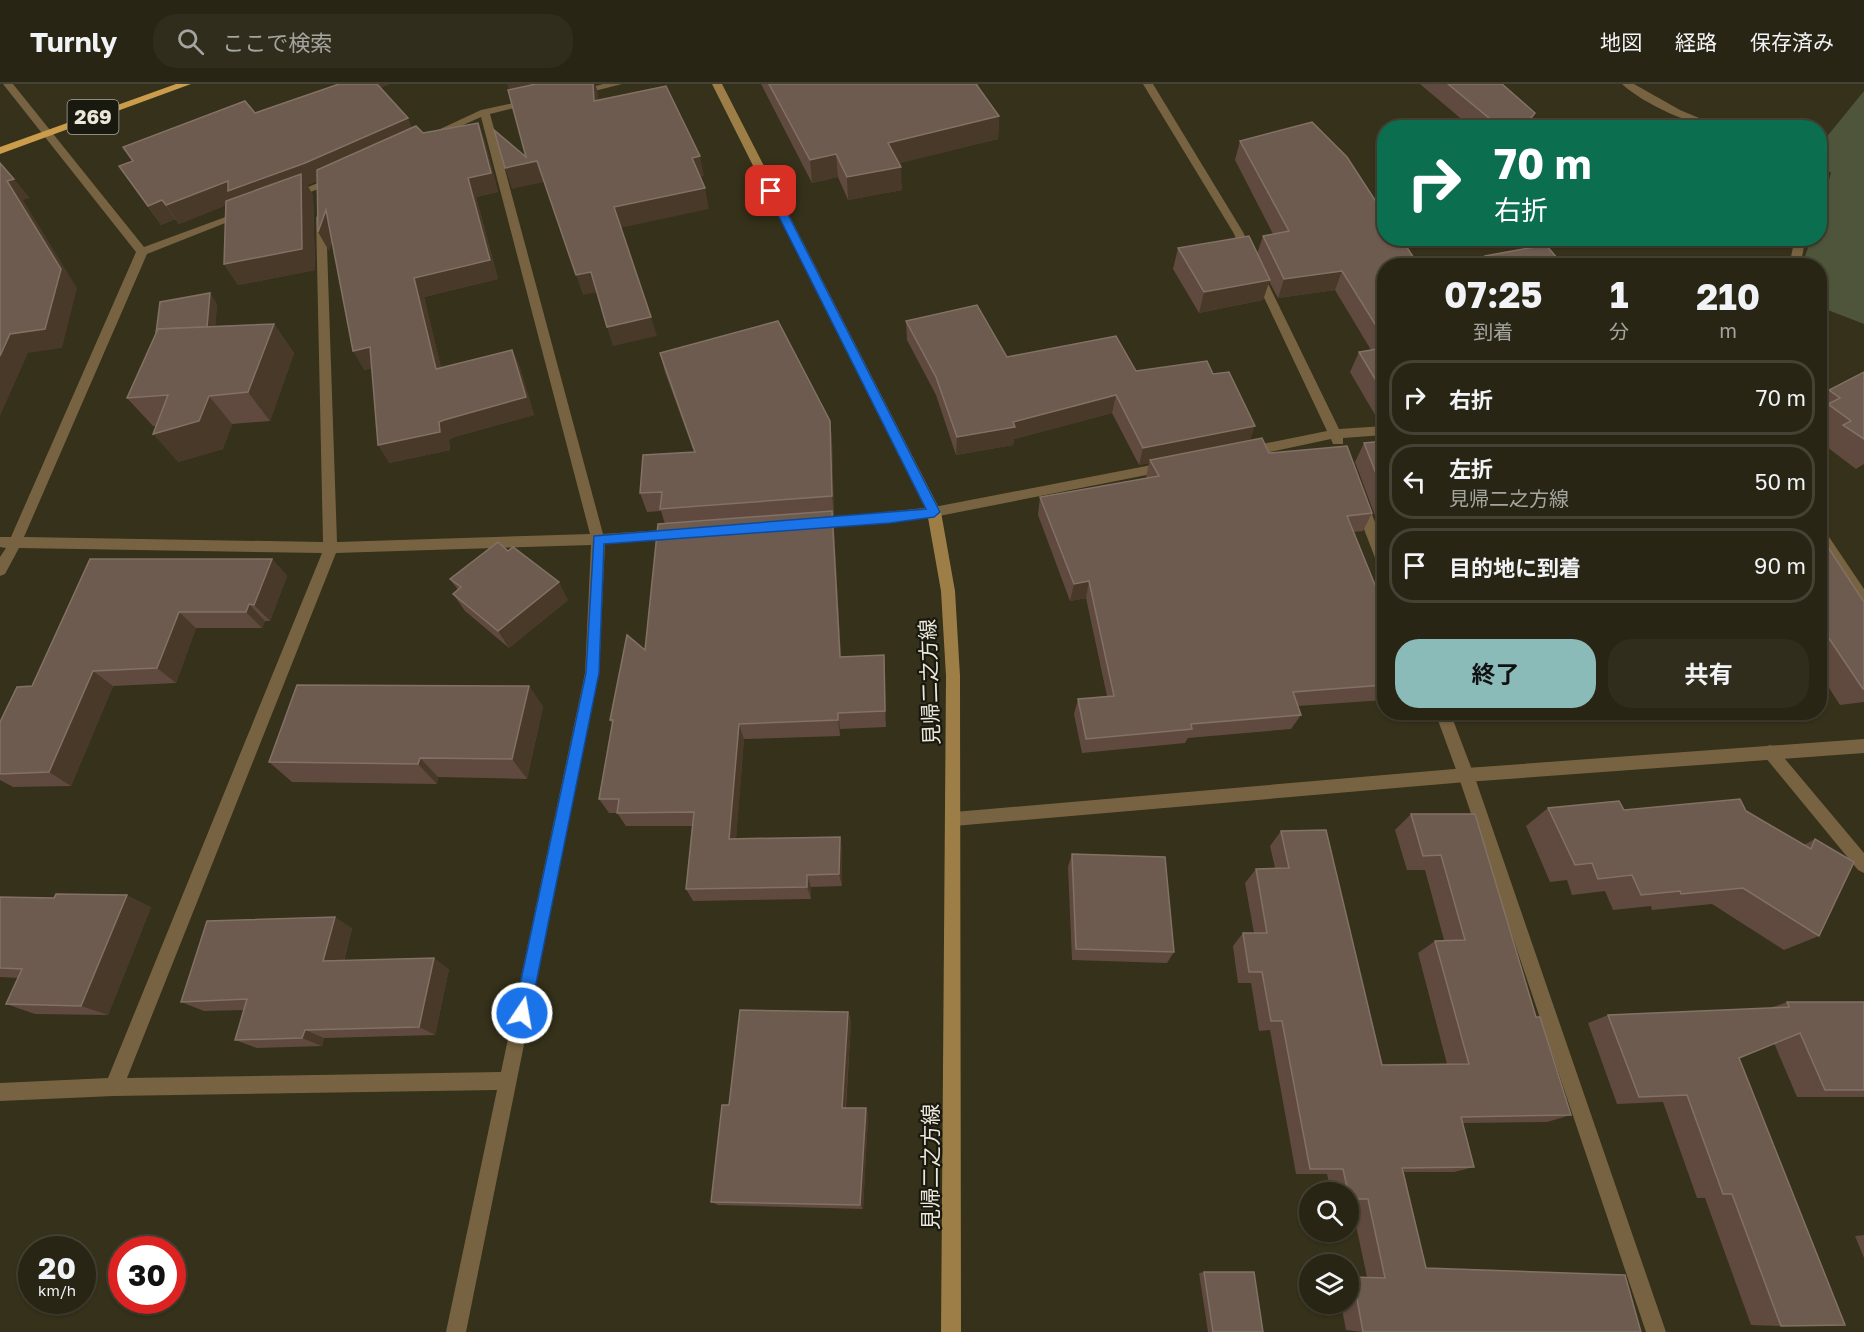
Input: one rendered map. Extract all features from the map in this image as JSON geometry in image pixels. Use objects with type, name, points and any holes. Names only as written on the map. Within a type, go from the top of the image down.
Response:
[{"type":"highway","name":"269","points":[[0,151],[186,84]]},
{"type":"main road","name":"見帰二之方線","points":[[717,84],[934,512],[948,591],[953,676],[951,1332]]},
{"type":"street","points":[[8,84],[49,132],[142,252]]},
{"type":"street","points":[[573,93],[617,84]]},
{"type":"street","points":[[1148,84],[1238,232],[1335,434],[1343,456]]},
{"type":"street","points":[[1627,84],[1677,112],[1698,120]]},
{"type":"street","points":[[412,144],[485,112],[540,100]]},
{"type":"street","points":[[456,1332],[592,673],[598,540],[485,112]]},
{"type":"street","points":[[275,202],[320,197],[351,172]]},
{"type":"street","points":[[114,1087],[330,549],[320,197]]},
{"type":"street","points":[[0,570],[15,543],[142,252],[253,211]]},
{"type":"street","points":[[1232,454],[1335,434],[1377,431]]},
{"type":"street","points":[[797,525],[934,512],[1186,463]]},
{"type":"street","points":[[1356,488],[1377,544]]},
{"type":"street","points":[[0,542],[330,549],[598,540],[692,533]]},
{"type":"street","points":[[1827,545],[1864,600]]},
{"type":"street","points":[[1445,720],[1466,775],[1656,1332]]},
{"type":"street","points":[[954,819],[1466,775],[1864,746]]},
{"type":"street","points":[[1770,752],[1864,865]]},
{"type":"street","points":[[0,1092],[114,1087],[508,1081]]},
{"type":"green space","points":[[1864,91],[1864,324],[1827,310],[1827,258],[1804,258],[1809,246],[1827,246],[1827,186],[1831,173],[1827,169],[1827,136]]},
{"type":"building","points":[[339,84],[377,84],[408,118],[305,163],[228,191],[228,181],[166,205],[162,200],[148,206],[119,166],[133,161],[123,147],[245,101],[255,113]]},
{"type":"building","points":[[536,84],[593,84],[594,101],[666,86],[700,156],[692,158],[705,188],[614,207],[651,317],[607,327],[591,272],[576,275],[537,161],[505,168],[494,130],[526,157],[508,90]]},
{"type":"building","points":[[769,84],[976,84],[999,116],[888,143],[901,167],[847,177],[836,154],[810,160]]},
{"type":"building","points":[[1448,84],[1502,84],[1535,113],[1529,120],[1491,120]]},
{"type":"building","points":[[1312,122],[1347,157],[1377,203],[1377,246],[1406,246],[1414,258],[1377,258],[1377,327],[1342,271],[1284,279],[1263,236],[1289,231],[1240,141]]},
{"type":"building","points":[[478,123],[491,173],[468,178],[490,260],[414,278],[436,369],[512,350],[526,397],[439,422],[440,432],[378,445],[370,347],[353,351],[326,210],[318,232],[317,170],[416,126],[423,133]]},
{"type":"building","points":[[0,163],[14,179],[7,181],[61,269],[45,329],[10,334],[0,356]]},
{"type":"building","points":[[301,174],[302,249],[224,264],[226,201]]},
{"type":"building","points":[[1249,236],[1270,280],[1204,292],[1178,248]]},
{"type":"building","points":[[1547,246],[1557,258],[1487,258],[1485,256]]},
{"type":"building","points":[[210,293],[207,327],[158,329],[156,333],[160,302]]},
{"type":"building","points":[[977,305],[1007,357],[1116,336],[1136,371],[1207,361],[1213,374],[1229,372],[1255,426],[1143,448],[1116,395],[1013,422],[1015,427],[957,437],[936,377],[906,321]]},
{"type":"building","points":[[778,321],[830,421],[832,496],[660,509],[662,492],[640,493],[643,455],[695,452],[660,353]]},
{"type":"building","points":[[274,324],[248,392],[209,396],[199,421],[153,434],[168,395],[127,398],[158,329]]},
{"type":"building","points":[[1377,349],[1377,382],[1359,352]]},
{"type":"building","points":[[1864,372],[1864,439],[1843,425],[1851,421],[1828,404],[1840,398],[1829,390]]},
{"type":"building","points":[[1262,438],[1269,453],[1347,446],[1372,513],[1347,516],[1377,590],[1377,686],[1293,692],[1301,715],[1191,724],[1192,729],[1086,739],[1078,699],[1114,696],[1089,581],[1074,584],[1040,497],[1159,476],[1150,460]]},
{"type":"building","points":[[1377,442],[1377,476],[1364,443]]},
{"type":"building","points":[[832,511],[840,657],[884,655],[885,711],[838,713],[838,720],[739,724],[729,839],[840,837],[839,874],[807,875],[807,887],[686,889],[694,812],[617,813],[619,799],[599,799],[613,720],[610,720],[627,635],[645,650],[658,524]]},
{"type":"building","points":[[498,542],[508,551],[513,547],[559,582],[498,631],[453,594],[461,587],[450,579]]},
{"type":"building","points":[[1827,546],[1864,602],[1863,689],[1827,635]]},
{"type":"building","points":[[90,559],[272,559],[254,605],[249,604],[246,612],[179,612],[157,668],[93,671],[49,772],[0,774],[0,722],[17,687],[32,686]]},
{"type":"building","points":[[297,685],[529,686],[512,759],[420,758],[418,764],[269,762]]},
{"type":"building","points":[[1740,799],[1746,811],[1811,849],[1815,839],[1854,862],[1819,936],[1743,888],[1641,895],[1632,875],[1598,879],[1592,863],[1575,865],[1548,808],[1619,801],[1624,810]]},
{"type":"building","points":[[1411,814],[1475,814],[1536,1017],[1540,1017],[1571,1115],[1461,1117],[1474,1167],[1402,1168],[1426,1268],[1625,1275],[1641,1332],[1363,1332],[1359,1310],[1359,1277],[1385,1278],[1368,1199],[1359,1199],[1359,1182],[1346,1182],[1343,1169],[1310,1169],[1282,1021],[1271,1021],[1262,972],[1249,972],[1243,933],[1267,933],[1256,869],[1289,868],[1281,831],[1326,830],[1382,1065],[1469,1064],[1435,941],[1465,940],[1441,855],[1423,856]]},
{"type":"building","points":[[1072,854],[1165,857],[1174,952],[1076,949]]},
{"type":"building","points":[[56,894],[127,895],[81,1006],[6,1004],[22,969],[0,968],[0,897],[54,898]]},
{"type":"building","points":[[335,917],[323,961],[434,958],[419,1027],[305,1030],[302,1038],[235,1040],[247,999],[181,1002],[207,921]]},
{"type":"building","points":[[1787,1002],[1864,1002],[1864,1090],[1825,1090],[1800,1033],[1739,1058],[1845,1325],[1781,1326],[1732,1194],[1723,1194],[1687,1095],[1639,1097],[1608,1015],[1789,1007]]},
{"type":"building","points":[[740,1010],[848,1012],[842,1108],[866,1108],[860,1205],[711,1202],[722,1105],[729,1105]]},
{"type":"building","points":[[1204,1272],[1254,1272],[1263,1332],[1213,1332]]},
{"type":"route","points":[[522,1013],[592,673],[598,540],[890,518],[934,512],[771,191]]}]
